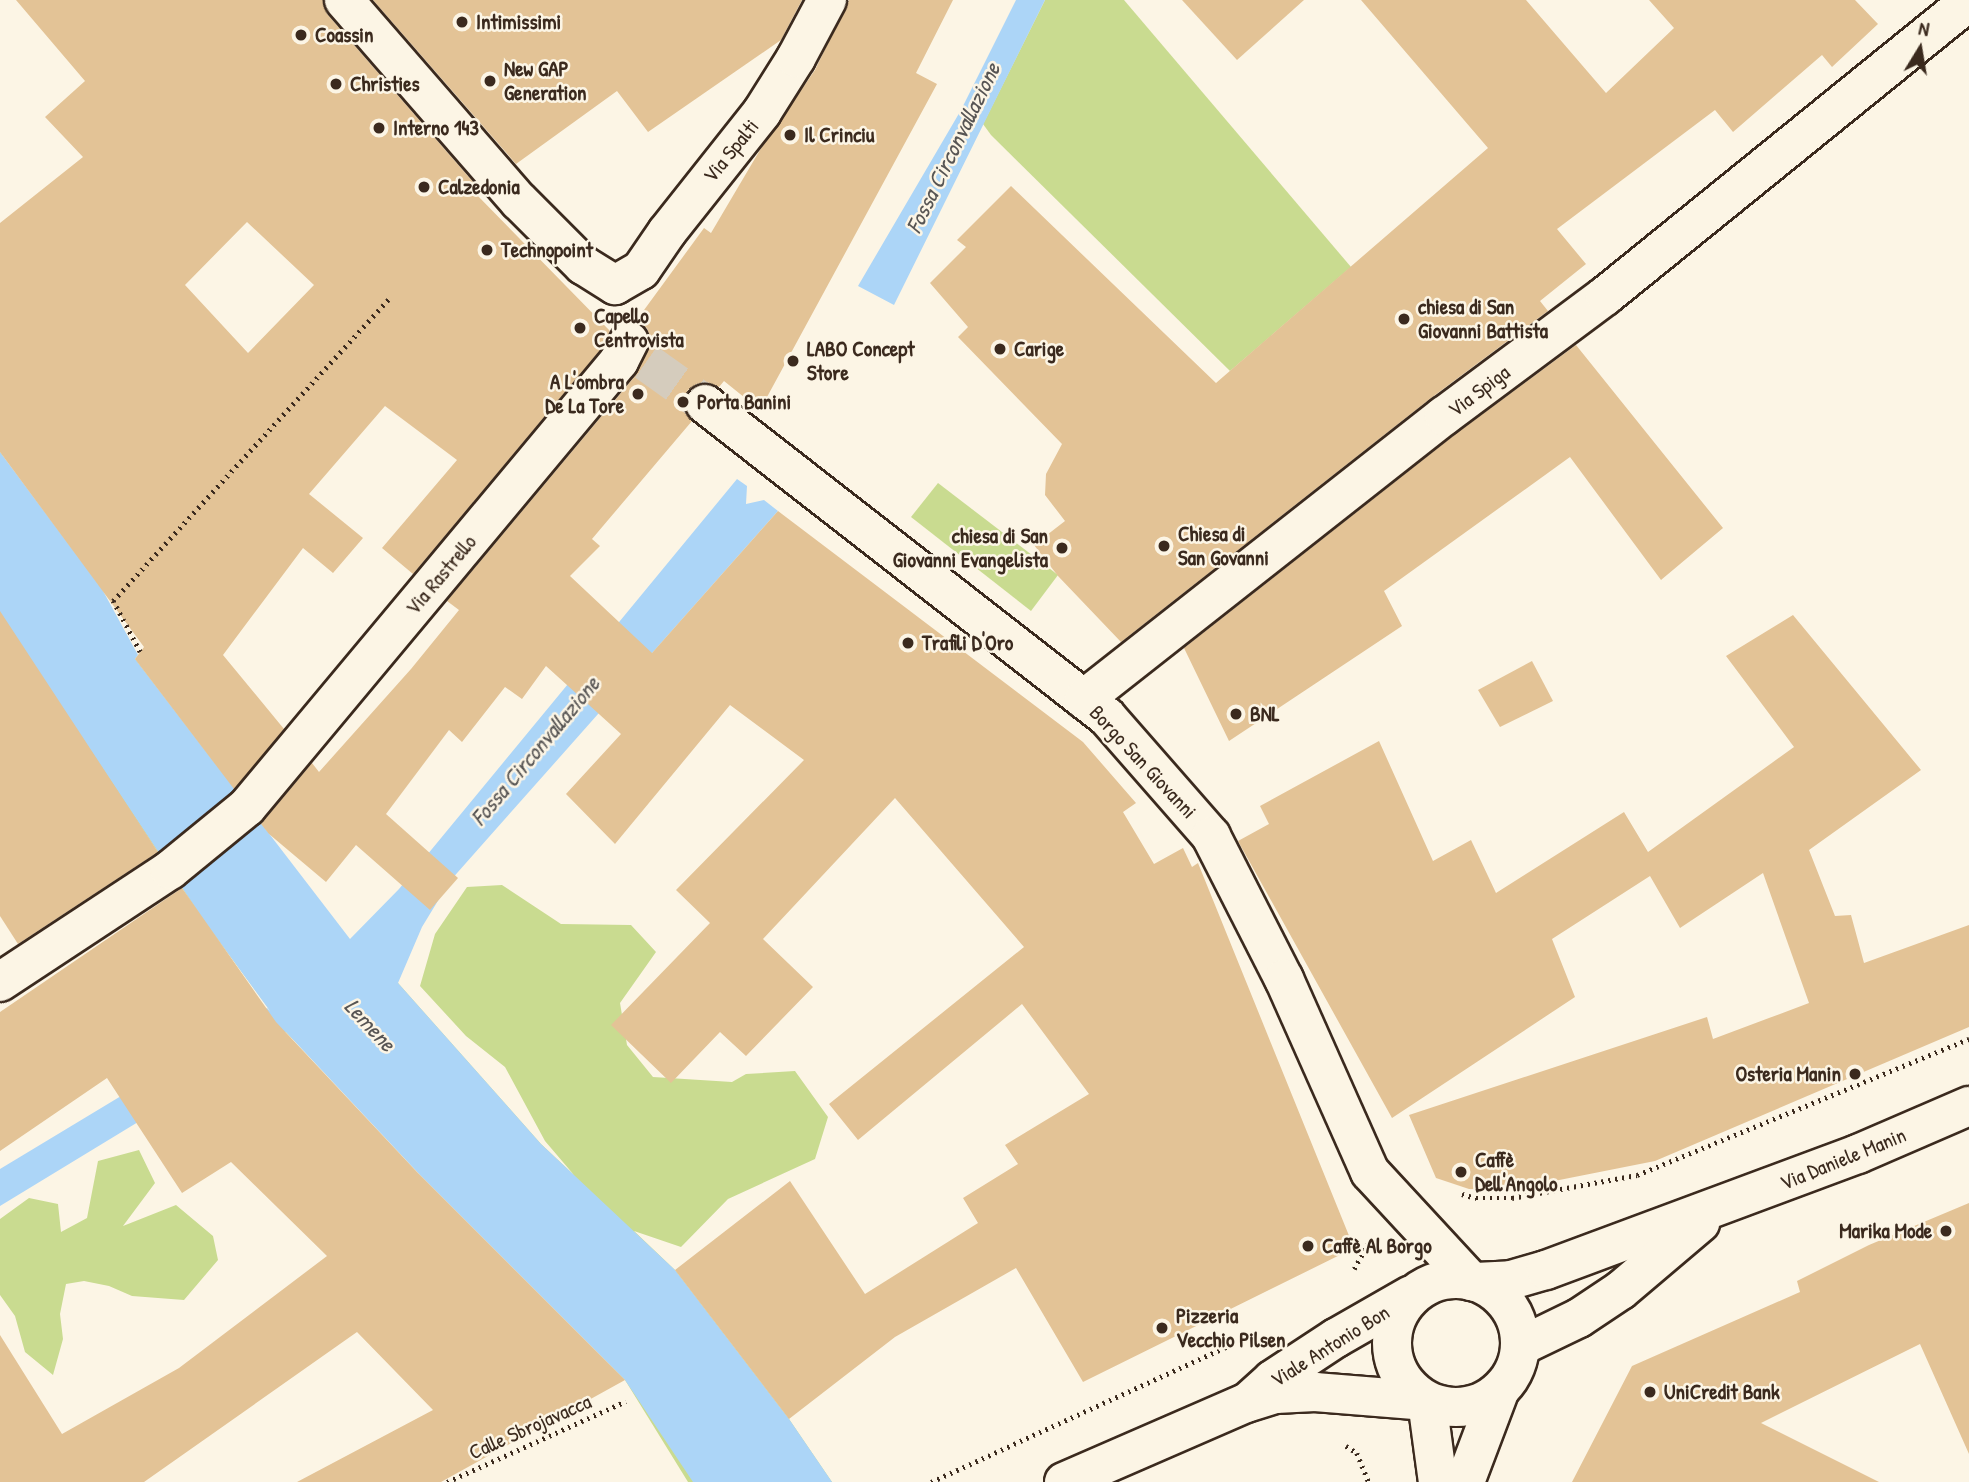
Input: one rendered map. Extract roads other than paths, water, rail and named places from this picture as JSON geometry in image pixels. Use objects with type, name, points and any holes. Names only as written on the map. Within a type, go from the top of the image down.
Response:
[{"type":"street","points":[[344,0],[519,201],[583,265],[615,285]]},
{"type":"street","name":"Via Spalti","points":[[615,285],[641,270],[667,232],[762,113],[827,0]]},
{"type":"street","name":"Via Spiga","points":[[1084,699],[1444,416],[1605,296],[1969,1]]},
{"type":"street","name":"Via Rastrello","points":[[0,982],[170,870],[247,807],[619,361],[638,351],[621,323],[615,285]]},
{"type":"street","name":"Borgo San Giovanni","points":[[705,404],[1107,717],[1210,836],[1284,979],[1370,1172],[1473,1281]]},
{"type":"street","name":"Via Daniele Manin","points":[[1473,1281],[1511,1280],[1546,1270],[1858,1154],[1969,1105]]},
{"type":"street","name":"Via Daniele Manin","points":[[1521,1346],[1579,1318],[1621,1290],[1716,1209]]},
{"type":"street","points":[[1465,1482],[1499,1392],[1511,1379],[1521,1346],[1518,1325],[1510,1306],[1495,1291],[1473,1281],[1442,1280],[1416,1293],[1401,1308],[1392,1328],[1391,1350],[1397,1371],[1410,1389],[1427,1401],[1445,1408],[1465,1407],[1499,1392]]},
{"type":"street","name":"Viale Antonio Bon","points":[[1246,1403],[1272,1380],[1336,1338],[1416,1293]]},
{"type":"street","name":"Viale Antonio Bon","points":[[1064,1482],[1246,1403],[1276,1394],[1315,1392],[1427,1401]]},
{"type":"street","points":[[1427,1401],[1438,1482]]},
{"type":"water","name":"Fossa Circonvallazione","points":[[1016,0],[1045,0],[894,305],[858,286],[961,110]]},
{"type":"water","points":[[0,452],[102,589],[138,655],[135,659],[350,939],[399,889],[737,479],[747,486],[746,504],[764,500],[778,511],[450,881],[422,927],[398,983],[541,1144],[675,1270],[789,1419],[832,1482],[693,1482],[625,1380],[420,1175],[286,1032],[0,1206],[0,1169],[267,1008],[270,1011],[203,919],[0,614]]},
{"type":"tunnel","points":[[646,362],[705,404]]},
{"type":"place","name":"Intimissimi","points":[[462,22]]},
{"type":"place","name":"Coassin","points":[[301,35]]},
{"type":"place","name":"New GAP Generation","points":[[490,81]]},
{"type":"place","name":"Christies","points":[[336,84]]},
{"type":"place","name":"Interno 143","points":[[379,128]]},
{"type":"place","name":"Il Crinciu","points":[[790,135]]},
{"type":"place","name":"Calzedonia","points":[[424,187]]},
{"type":"place","name":"Technopoint","points":[[487,250]]},
{"type":"place","name":"chiesa di San Giovanni Battista","points":[[1404,319]]},
{"type":"place","name":"Capello Centrovista","points":[[580,328]]},
{"type":"place","name":"Carige","points":[[1000,349]]},
{"type":"place","name":"LABO Concept Store","points":[[793,361]]},
{"type":"place","name":"A L'ombra De La Tore","points":[[638,394]]},
{"type":"place","name":"Porta Banini","points":[[683,402]]},
{"type":"place","name":"Chiesa di San Govanni","points":[[1164,546]]},
{"type":"place","name":"chiesa di San Giovanni Evangelista","points":[[1062,548]]},
{"type":"place","name":"Trafili D'Oro","points":[[908,643]]},
{"type":"place","name":"BNL","points":[[1236,714]]},
{"type":"place","name":"Osteria Manin","points":[[1855,1074]]},
{"type":"place","name":"Caffè Dell'Angolo","points":[[1461,1172]]},
{"type":"place","name":"Marika Mode","points":[[1946,1231]]},
{"type":"place","name":"Caffè Al Borgo","points":[[1308,1246]]},
{"type":"place","name":"Pizzeria Vecchio Pilsen","points":[[1162,1328]]},
{"type":"place","name":"UniCredit Bank","points":[[1650,1392]]},
{"type":"water label","name":"Lemene","points":[[370,1025]]}]
